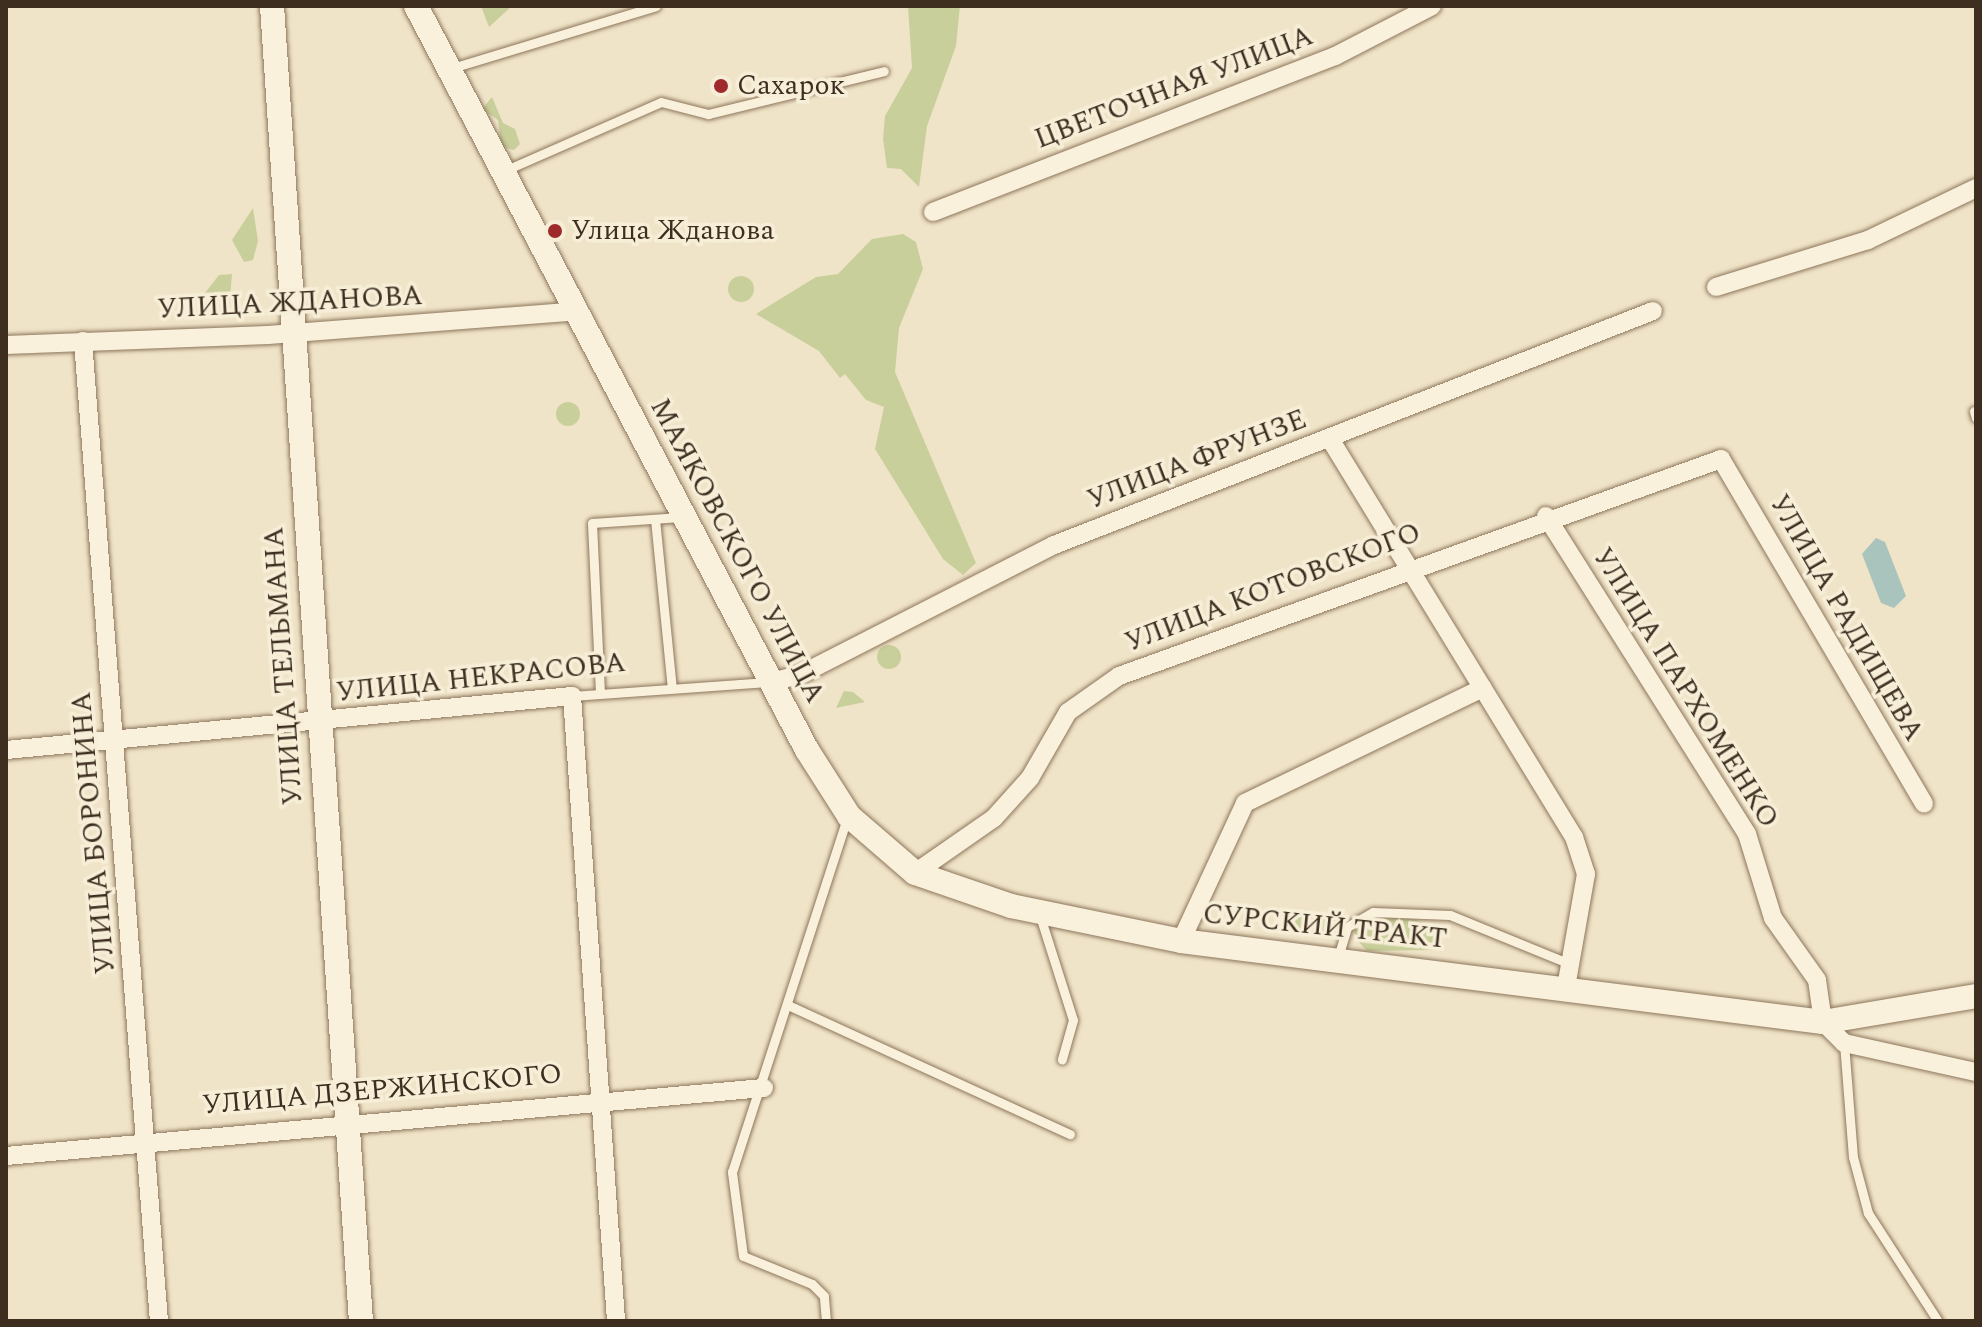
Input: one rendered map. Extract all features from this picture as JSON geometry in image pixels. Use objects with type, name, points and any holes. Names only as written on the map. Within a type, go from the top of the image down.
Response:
[{"type":"street","name":"УЛИЦА ТЕЛЬМАНА","points":[[272,6],[289,334],[361,1321]]},
{"type":"street","name":"МАЯКОВСКОГО УЛИЦА","points":[[416,6],[771,682],[849,816]]},
{"type":"street","name":"ЦВЕТОЧНАЯ УЛИЦА","points":[[933,212],[1335,56],[1432,6]]},
{"type":"street","points":[[1716,287],[1868,240],[1976,188]]},
{"type":"street","name":"УЛИЦА ЖДАНОВА","points":[[6,345],[289,334],[577,311]]},
{"type":"street","name":"УЛИЦА ФРУНЗЕ","points":[[771,682],[800,675],[1054,545],[1653,311]]},
{"type":"street","name":"УЛИЦА БОРОНИНА","points":[[83,341],[159,1321]]},
{"type":"street","points":[[1330,439],[1574,837],[1586,874],[1568,975]]},
{"type":"street","name":"УЛИЦА КОТОВСКОГО","points":[[915,873],[994,818],[1088,694],[1408,566],[1546,516],[1721,459]]},
{"type":"street","name":"УЛИЦА РАДИЩЕВА","points":[[1721,459],[1924,804]]},
{"type":"street","name":"УЛИЦА ПАРХОМЕНКО","points":[[1546,516],[1747,834],[1773,918],[1817,980],[1823,1022]]},
{"type":"street","points":[[1181,941],[1245,803],[1483,688]]},
{"type":"street","points":[[572,696],[616,1321]]},
{"type":"street","name":"УЛИЦА НЕКРАСОВА","points":[[6,750],[318,723],[572,696]]},
{"type":"street","name":"СУРСКИЙ ТРАКТ","points":[[849,816],[915,873],[1039,912],[1181,941],[1568,975],[1823,1022],[1976,996]]},
{"type":"street","points":[[1823,1022],[1844,1043],[1976,1072]]},
{"type":"street","name":"УЛИЦА ДЗЕРЖИНСКОГО","points":[[6,1156],[345,1120],[598,1098],[764,1088]]},
{"type":"lane","points":[[449,69],[656,6]]},
{"type":"lane","points":[[503,171],[661,102],[708,114],[884,71]]},
{"type":"lane","points":[[600,693],[592,523],[684,517]]},
{"type":"lane","points":[[655,519],[672,688]]},
{"type":"lane","name":"УЛИЦА НЕКРАСОВА","points":[[572,696],[771,682]]},
{"type":"lane","points":[[826,1321],[824,1296],[812,1284],[743,1256],[732,1172],[764,1088],[790,1006],[834,843],[849,816]]},
{"type":"lane","points":[[1039,912],[1073,1020],[1062,1059]]},
{"type":"lane","points":[[1338,957],[1347,927],[1373,912],[1450,915],[1568,975]]},
{"type":"lane","points":[[790,1006],[1070,1134]]},
{"type":"lane","points":[[1844,1043],[1853,1157],[1868,1213],[1938,1321]]},
{"type":"green space","points":[[481,6],[512,6],[489,27]]},
{"type":"green space","points":[[908,6],[960,6],[956,46],[927,126],[919,187],[901,169],[887,168],[883,139],[885,116],[912,68]]},
{"type":"green space","points":[[492,97],[503,123],[515,129],[520,144],[514,150],[501,147],[498,120],[482,109]]},
{"type":"green space","points":[[253,208],[258,241],[253,260],[244,262],[232,240]]},
{"type":"green space","points":[[903,234],[916,242],[923,269],[899,328],[895,372],[976,563],[963,575],[943,559],[875,449],[884,407],[866,400],[845,374],[840,378],[819,351],[756,314],[816,277],[838,274],[872,239]]},
{"type":"green space","points":[[232,274],[230,299],[201,298],[219,275]]},
{"type":"green space","points":[[741,276],[750,280],[754,289],[750,298],[741,302],[732,298],[728,289],[732,280]]},
{"type":"green space","points":[[568,402],[579,409],[580,414],[573,425],[568,426],[557,419],[556,414],[563,403]]},
{"type":"green space","points":[[889,645],[900,652],[901,657],[894,668],[889,669],[878,662],[877,657],[884,646]]},
{"type":"green space","points":[[844,691],[853,692],[865,702],[836,708]]},
{"type":"green space","points":[[1307,912],[1336,919],[1336,935],[1297,936],[1294,916]]},
{"type":"green space","points":[[1409,917],[1436,928],[1442,941],[1432,950],[1367,951],[1357,940],[1354,931],[1378,918]]},
{"type":"water","points":[[1876,538],[1885,542],[1906,596],[1894,608],[1881,603],[1862,554]]},
{"type":"place","name":"Сахарок","points":[[721,86]]},
{"type":"place","name":"Улица Жданова","points":[[555,231]]}]
